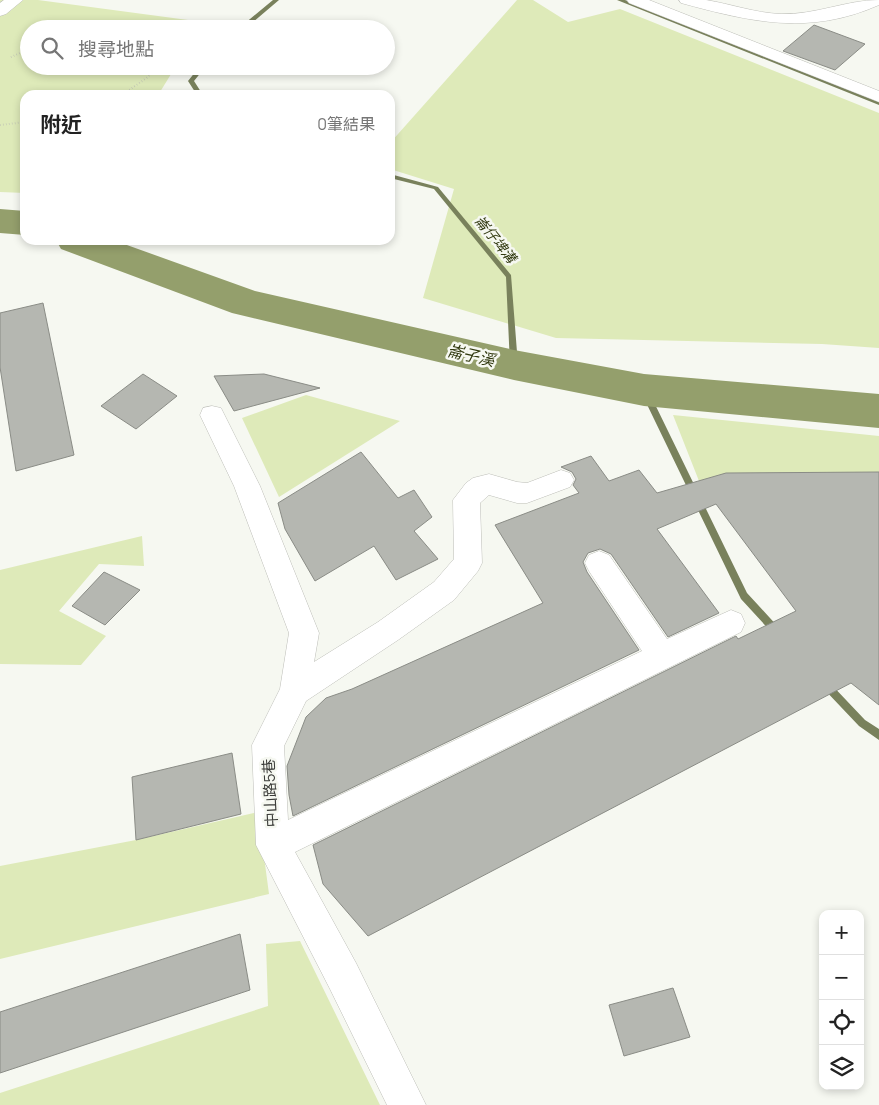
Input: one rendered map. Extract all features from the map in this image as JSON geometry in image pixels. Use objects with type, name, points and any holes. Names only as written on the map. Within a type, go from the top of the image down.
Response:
[{"type":"street","points":[[0,11],[15,0]]},
{"type":"street","points":[[635,0],[879,97]]},
{"type":"street","points":[[687,0],[744,16],[790,21],[815,19],[864,6],[876,0]]},
{"type":"street","name":"中山路5巷","points":[[212,416],[247,486],[304,633],[295,691],[268,745],[273,845],[343,976],[407,1105]]},
{"type":"street","points":[[295,691],[388,631],[444,591],[468,563],[466,500],[476,488],[486,483],[527,493],[560,480]]},
{"type":"street","points":[[599,563],[662,656]]},
{"type":"street","points":[[273,845],[731,623]]},
{"type":"path","points":[[11,56],[20,52]]},
{"type":"path","points":[[129,90],[149,75]]},
{"type":"path","points":[[0,125],[20,123]]},
{"type":"green space","points":[[0,0],[38,0],[188,20],[20,20],[20,75],[170,75],[161,90],[20,90],[20,193],[0,192]]},
{"type":"green space","points":[[517,0],[533,0],[568,22],[620,9],[879,113],[879,348],[822,344],[556,338],[423,298],[454,189],[395,171],[395,137]]},
{"type":"green space","points":[[306,395],[400,421],[279,497],[242,418]]},
{"type":"green space","points":[[673,415],[879,436],[879,472],[699,481]]},
{"type":"green space","points":[[142,536],[144,566],[99,564],[59,611],[106,636],[81,665],[0,664],[0,570]]},
{"type":"green space","points":[[258,812],[269,894],[0,959],[0,866],[136,840]]},
{"type":"green space","points":[[300,941],[380,1105],[0,1105],[0,1093],[268,1006],[266,944]]},
{"type":"building","points":[[814,25],[865,44],[835,70],[783,51]]},
{"type":"building","points":[[43,303],[74,455],[16,471],[0,367],[0,313]]},
{"type":"building","points":[[143,374],[177,396],[136,429],[101,406]]},
{"type":"building","points":[[264,374],[320,388],[234,411],[214,376]]},
{"type":"building","points":[[361,452],[398,498],[414,490],[432,517],[414,531],[438,559],[396,580],[374,546],[315,581],[285,529],[278,503]]},
{"type":"building","points":[[591,456],[609,481],[639,470],[657,493],[726,473],[879,472],[879,705],[851,683],[368,936],[323,884],[313,845],[736,636],[738,639],[796,611],[716,504],[657,529],[719,613],[668,637],[611,554],[600,549],[588,553],[583,562],[587,572],[639,650],[293,816],[287,766],[306,717],[326,698],[352,689],[543,603],[495,525],[579,493],[573,485],[576,479],[572,472],[561,467]]},
{"type":"building","points":[[104,572],[140,590],[105,625],[72,606]]},
{"type":"building","points":[[232,753],[241,814],[136,840],[132,777]]},
{"type":"building","points":[[240,934],[250,990],[0,1073],[0,1012]]},
{"type":"building","points":[[673,988],[690,1037],[624,1056],[609,1005]]},
{"type":"waterway","name":"崙仔埤溝","points":[[252,20],[276,0]]},
{"type":"waterway","points":[[620,0],[879,103]]},
{"type":"waterway","name":"崙仔埤溝","points":[[196,75],[191,81],[197,90]]},
{"type":"waterway","name":"崙仔埤溝","points":[[395,177],[436,188],[509,277],[514,365]]},
{"type":"waterway","name":"崙子溪","points":[[0,221],[20,223]]},
{"type":"waterway","name":"崙子溪","points":[[89,245],[246,303],[514,365],[644,390],[879,411]]},
{"type":"waterway","points":[[644,390],[744,596],[777,632]]},
{"type":"waterway","points":[[825,684],[862,723],[879,735]]}]
